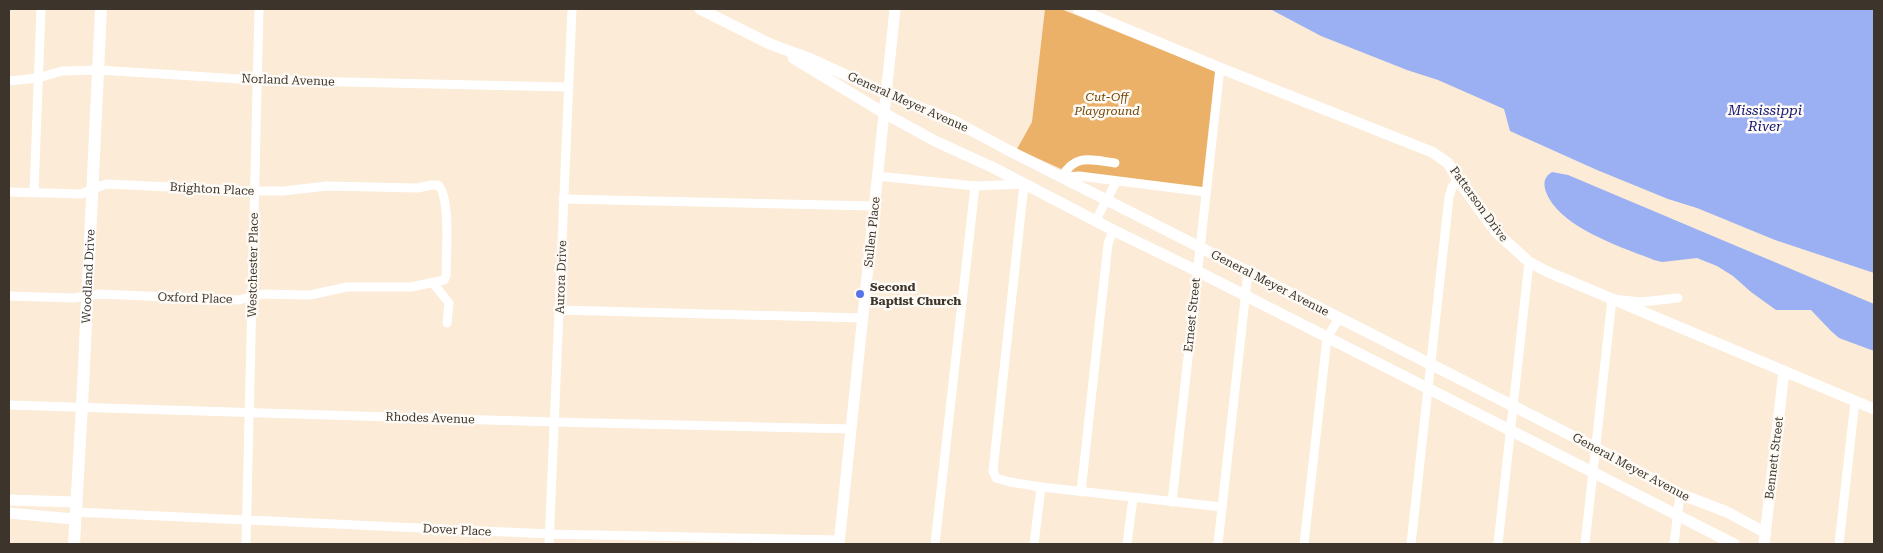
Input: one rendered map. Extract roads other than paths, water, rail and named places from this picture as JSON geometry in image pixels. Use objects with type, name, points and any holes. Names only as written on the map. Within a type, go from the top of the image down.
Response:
[{"type":"main road","name":"Woodland Drive","points":[[74,544],[88,296],[100,9]]},
{"type":"street","points":[[34,192],[42,9]]},
{"type":"street","name":"Westchester Place","points":[[246,544],[260,9]]},
{"type":"street","name":"Aurora Drive","points":[[549,544],[572,9]]},
{"type":"street","name":"General Meyer Avenue","points":[[700,9],[770,44],[884,113],[935,141],[994,168],[1734,544]]},
{"type":"street","name":"Sullen Place","points":[[839,542],[895,9]]},
{"type":"street","name":"Patterson Drive","points":[[1078,9],[1220,68],[1426,149],[1448,162],[1458,180],[1496,232],[1529,262],[1548,272],[1874,409]]},
{"type":"street","name":"General Meyer Avenue","points":[[770,44],[811,59],[887,94],[954,121],[1200,248],[1596,448],[1680,494],[1727,512],[1765,539]]},
{"type":"street","name":"Ernest Street","points":[[1172,502],[1220,68]]},
{"type":"street","name":"Norland Avenue","points":[[9,81],[38,78],[62,71],[98,70],[257,80],[569,87]]},
{"type":"street","points":[[994,168],[1006,149]]},
{"type":"street","points":[[1062,177],[1071,164],[1077,161],[1087,159],[1115,163]]},
{"type":"street","points":[[877,176],[975,186],[1024,184],[994,464],[994,476],[998,480],[1082,492],[1222,507]]},
{"type":"street","points":[[1062,177],[1079,176],[1206,192]]},
{"type":"street","points":[[1411,544],[1449,197],[1452,187],[1458,180]]},
{"type":"street","points":[[1096,220],[1116,182]]},
{"type":"street","name":"Brighton Place","points":[[9,192],[81,194],[106,184],[254,191],[283,191],[327,186],[417,188],[432,184],[438,185],[443,191],[445,198],[446,276],[444,280],[433,283]]},
{"type":"street","points":[[935,544],[975,186]]},
{"type":"street","points":[[563,199],[874,206]]},
{"type":"street","points":[[1082,492],[1108,244],[1115,231]]},
{"type":"street","points":[[1498,544],[1529,262]]},
{"type":"street","points":[[1218,544],[1248,272]]},
{"type":"street","points":[[433,283],[448,303],[447,323]]},
{"type":"street","name":"Oxford Place","points":[[9,296],[73,298],[100,294],[239,300],[263,294],[310,294],[347,287],[410,287],[433,283]]},
{"type":"street","points":[[1585,544],[1612,299],[1641,302],[1678,298]]},
{"type":"street","points":[[560,310],[862,318]]},
{"type":"street","points":[[1304,544],[1327,338],[1339,318]]},
{"type":"street","name":"Bennett Street","points":[[1765,539],[1784,371]]},
{"type":"street","points":[[1839,544],[1854,401]]},
{"type":"street","name":"Rhodes Avenue","points":[[9,405],[851,429]]},
{"type":"street","points":[[1034,544],[1041,487]]},
{"type":"street","points":[[1674,544],[1680,494]]},
{"type":"street","points":[[1127,544],[1132,498]]},
{"type":"street","points":[[9,500],[75,511]]},
{"type":"street","points":[[9,513],[75,511]]},
{"type":"street","name":"Dover Place","points":[[75,511],[549,534],[839,542]]},
{"type":"water","name":"Mississippi River","points":[[1270,9],[1874,9],[1874,273],[1775,240],[1597,170],[1510,131],[1504,109],[1438,80],[1407,70],[1321,36]]},
{"type":"water","points":[[1552,172],[1568,175],[1874,304],[1874,351],[1839,338],[1811,310],[1776,310],[1733,276],[1717,266],[1697,258],[1662,262],[1654,260],[1592,234],[1564,216],[1553,204],[1546,192],[1545,186],[1546,178]]},
{"type":"place","name":"Second Baptist Church","points":[[860,294]]},
{"type":"park label","name":"Cut-Off Playground","points":[[1107,104]]}]
